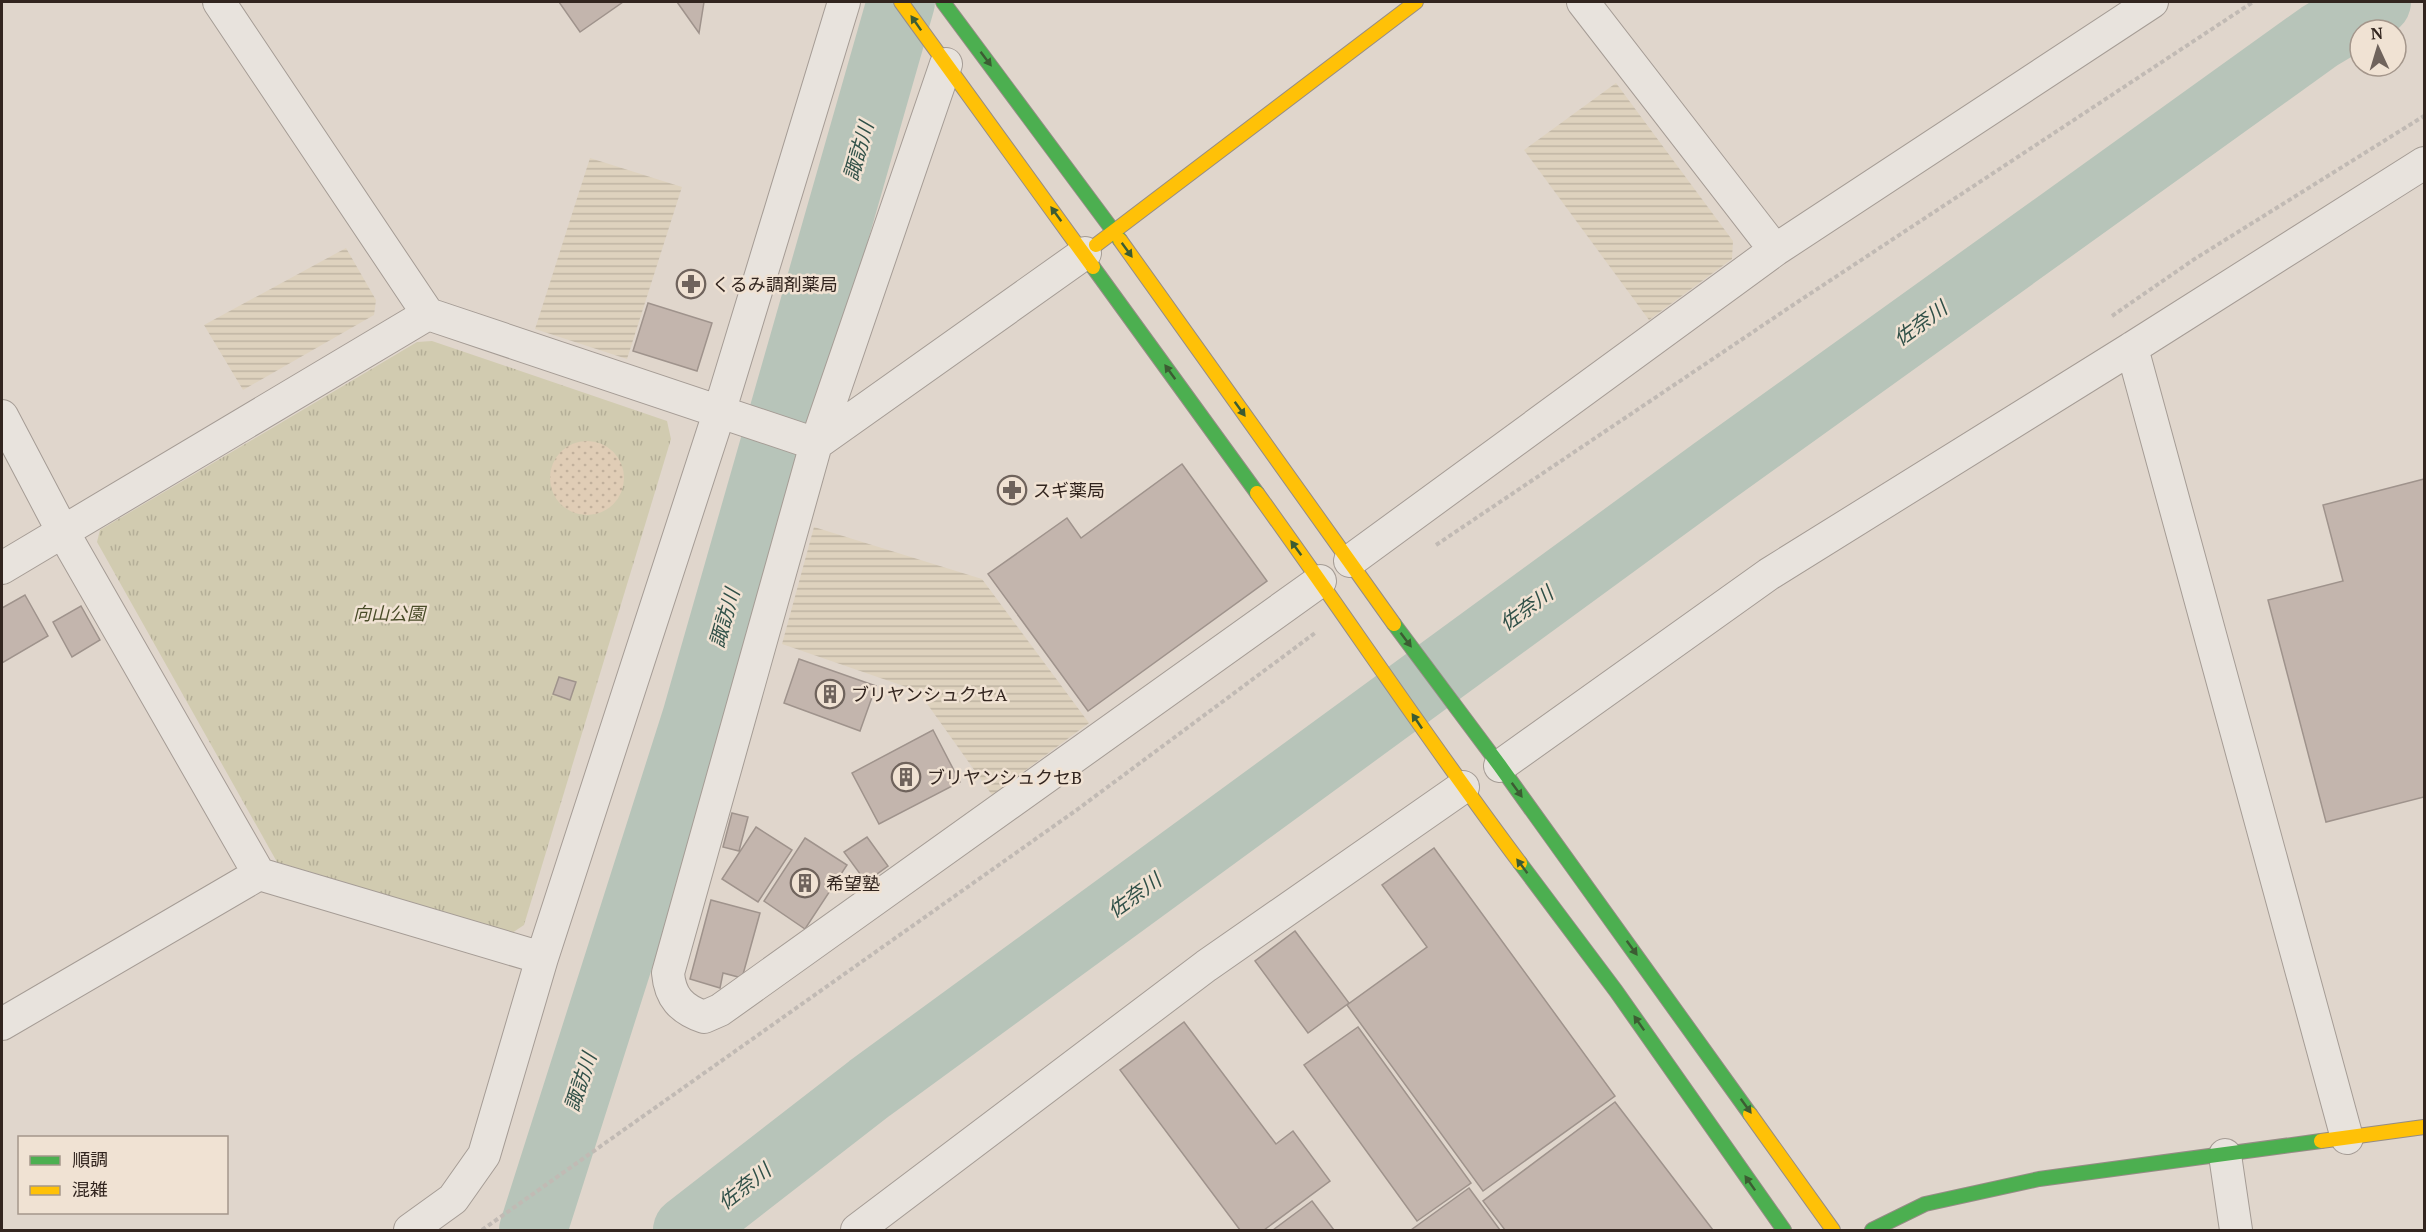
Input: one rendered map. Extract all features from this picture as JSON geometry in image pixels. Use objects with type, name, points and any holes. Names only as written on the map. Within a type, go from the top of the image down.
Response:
[{"type":"street","points":[[219,2],[428,314],[816,444]]},
{"type":"street","points":[[410,1230],[453,1200],[484,1155],[542,958],[730,416],[844,2]]},
{"type":"street","points":[[901,2],[1343,612],[1457,778],[1616,991],[1784,1230]]},
{"type":"street","points":[[816,444],[1085,253],[1416,2]]},
{"type":"street","points":[[1583,2],[1775,250]]},
{"type":"street","points":[[1350,561],[1775,250],[2152,2]]},
{"type":"street","points":[[950,5],[1371,593],[1491,754],[1833,1230]]},
{"type":"street","points":[[939,54],[816,444],[668,973],[669,988],[677,1002],[689,1012],[704,1017],[729,1003],[1320,581]]},
{"type":"street","points":[[1491,754],[1769,574],[2132,348],[2424,162]]},
{"type":"street","points":[[2,568],[428,314]]},
{"type":"street","points":[[2132,348],[2347,1138]]},
{"type":"street","points":[[2,416],[63,532],[259,874],[542,958]]},
{"type":"street","points":[[858,1230],[1457,778]]},
{"type":"street","points":[[2,1024],[259,874]]},
{"type":"street","points":[[1872,1230],[1924,1204],[2039,1179],[2424,1127]]},
{"type":"street","points":[[2225,1155],[2236,1230]]},
{"type":"path","points":[[1431,549],[1799,301],[2253,2]]},
{"type":"path","points":[[482,1230],[1078,809],[1319,630]]},
{"type":"shaded area","points":[[1616,83],[1733,241],[1732,259],[1649,320],[1524,150]]},
{"type":"shaded area","points":[[590,158],[682,187],[627,359],[535,329]]},
{"type":"shaded area","points":[[346,248],[376,300],[374,315],[243,390],[204,325]]},
{"type":"shaded area","points":[[814,527],[982,579],[1089,723],[992,795],[918,691],[782,644]]},
{"type":"green space","name":"向山公園","points":[[432,341],[667,421],[671,439],[524,925],[512,933],[277,862],[97,542],[100,530],[417,342]]},
{"type":"sand","points":[[587,441],[608,447],[618,457],[624,478],[618,499],[608,509],[587,515],[566,509],[556,499],[550,478],[556,457],[566,447]]},
{"type":"building","points":[[559,2],[623,2],[580,32]]},
{"type":"building","points":[[677,2],[704,2],[699,33]]},
{"type":"building","points":[[648,303],[712,323],[697,371],[633,351]]},
{"type":"building","points":[[1182,464],[1267,581],[1088,711],[988,574],[1067,518],[1081,538]]},
{"type":"building","points":[[2424,479],[2424,797],[2326,822],[2268,600],[2343,581],[2323,505]]},
{"type":"building","points":[[25,595],[48,636],[2,663],[2,608]]},
{"type":"building","points":[[81,606],[100,640],[72,657],[53,622]]},
{"type":"building","name":"ブリヤンシュクセA","points":[[799,659],[876,686],[860,731],[784,703]]},
{"type":"building","points":[[559,677],[576,682],[570,700],[553,694]]},
{"type":"building","name":"ブリヤンシュクセB","points":[[933,730],[960,782],[879,824],[852,773]]},
{"type":"building","points":[[732,813],[748,817],[739,851],[723,847]]},
{"type":"building","points":[[756,827],[792,850],[758,902],[722,879]]},
{"type":"building","points":[[867,837],[888,866],[866,882],[844,852]]},
{"type":"building","name":"希望塾","points":[[805,838],[847,865],[805,929],[764,901]]},
{"type":"building","points":[[1434,848],[1615,1096],[1483,1191],[1347,1005],[1427,947],[1382,885]]},
{"type":"building","points":[[711,900],[760,913],[742,978],[723,973],[720,988],[690,979]]},
{"type":"building","points":[[1295,931],[1349,1003],[1308,1033],[1255,961]]},
{"type":"building","points":[[1184,1022],[1276,1144],[1293,1131],[1330,1181],[1264,1230],[1240,1230],[1120,1070]]},
{"type":"building","points":[[1358,1027],[1471,1183],[1417,1221],[1304,1065]]},
{"type":"building","points":[[1615,1102],[1713,1230],[1505,1230],[1483,1201]]},
{"type":"building","points":[[1469,1188],[1500,1230],[1411,1230]]},
{"type":"building","points":[[1312,1201],[1334,1230],[1273,1230]]},
{"type":"waterway","name":"諏訪川","points":[[533,1230],[696,718],[901,2]]},
{"type":"waterway","name":"佐奈川","points":[[687,1230],[870,1088],[1714,471],[2320,36],[2377,2]]},
{"type":"traffic: fast","points":[[943,2],[1120,240]]},
{"type":"traffic: fast","points":[[1093,267],[1257,493]]},
{"type":"traffic: fast","points":[[1394,624],[1500,766],[1750,1114]]},
{"type":"traffic: fast","points":[[1520,863],[1616,991],[1784,1230]]},
{"type":"traffic: fast","points":[[1872,1230],[1925,1204],[2039,1179],[2321,1141]]},
{"type":"traffic: slow","points":[[901,2],[1093,267]]},
{"type":"traffic: slow","points":[[1096,245],[1416,2]]},
{"type":"traffic: slow","points":[[1120,240],[1394,624]]},
{"type":"traffic: slow","points":[[1257,493],[1520,863]]},
{"type":"traffic: slow","points":[[1750,1114],[1833,1230]]},
{"type":"traffic: slow","points":[[2321,1141],[2424,1127]]},
{"type":"place","name":"くるみ調剤薬局","points":[[691,284]]},
{"type":"place","name":"スギ薬局","points":[[1012,490]]},
{"type":"place","name":"ブリヤンシュクセA","points":[[830,694]]},
{"type":"place","name":"ブリヤンシュクセB","points":[[906,777]]},
{"type":"place","name":"希望塾","points":[[805,883]]}]
